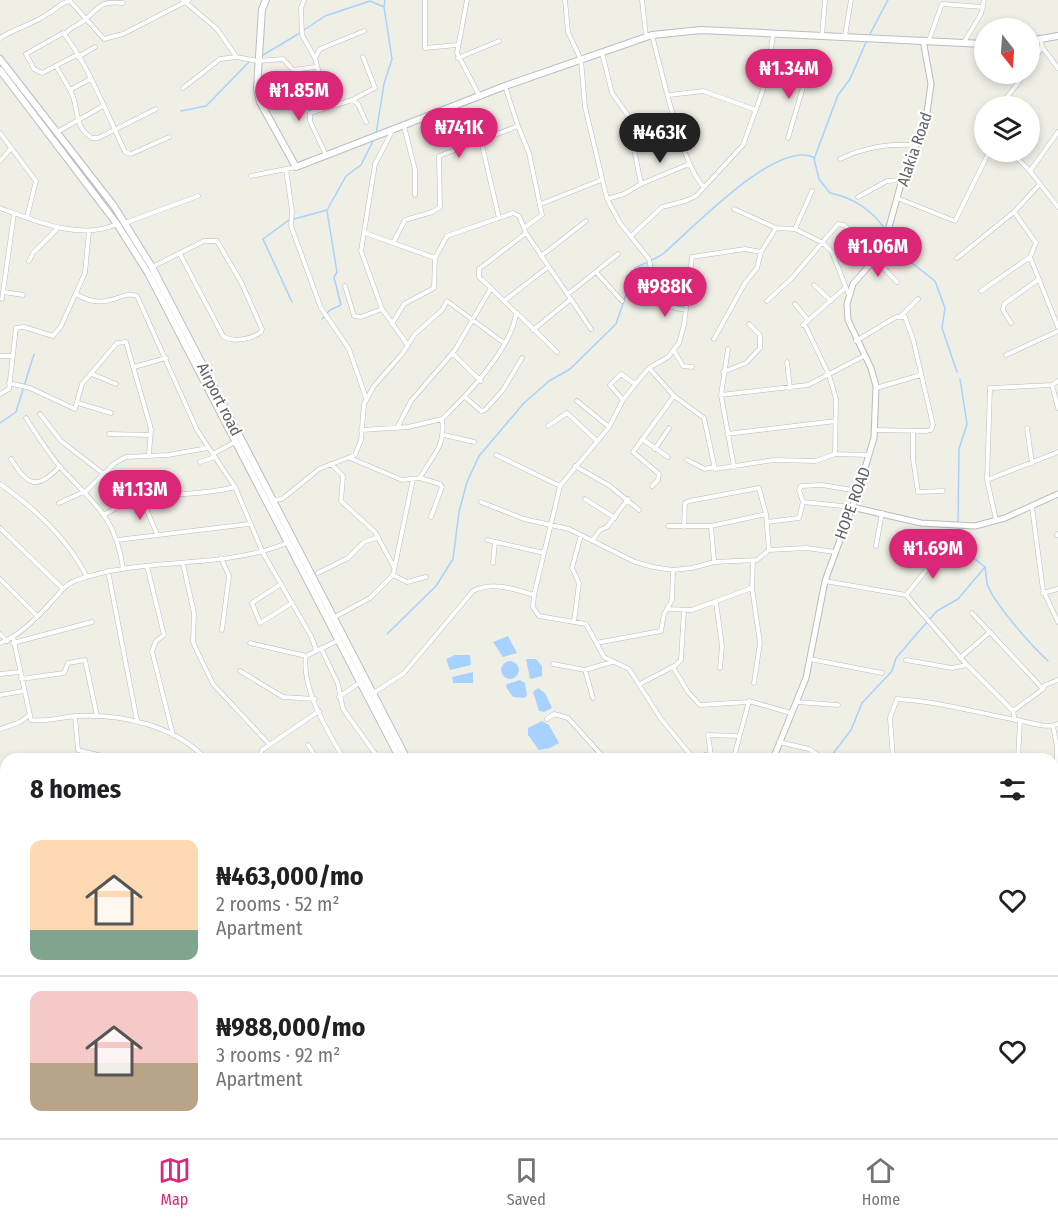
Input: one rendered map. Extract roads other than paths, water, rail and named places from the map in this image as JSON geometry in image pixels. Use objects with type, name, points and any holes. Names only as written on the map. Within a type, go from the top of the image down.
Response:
[{"type":"main road","points":[[266,0],[262,9],[257,88],[260,102],[296,167],[375,135],[480,98],[505,86],[649,36],[693,30],[870,36],[974,44]]},
{"type":"main road","points":[[1041,39],[1058,36]]},
{"type":"main road","name":"Airport road","points":[[0,59],[56,132],[148,273],[273,500],[337,641],[359,683],[403,753]]},
{"type":"main road","name":"Airport road","points":[[0,70],[125,224],[152,267],[235,442],[288,543],[333,618],[372,694],[397,753]]},
{"type":"street","points":[[57,8],[61,0]]},
{"type":"street","points":[[304,0],[301,8],[302,34],[315,58],[315,67],[328,107]]},
{"type":"street","points":[[424,0],[425,48],[457,45]]},
{"type":"street","points":[[467,0],[457,45],[458,58],[480,98]]},
{"type":"street","points":[[565,0],[568,32],[581,60],[585,107],[607,199],[620,223],[649,261],[656,298],[665,306],[686,310]]},
{"type":"street","points":[[642,0],[649,36],[689,164],[704,187]]},
{"type":"street","points":[[822,36],[825,0]]},
{"type":"street","points":[[844,36],[851,0]]},
{"type":"street","points":[[964,43],[983,7],[984,0]]},
{"type":"street","points":[[0,38],[57,8],[63,2],[70,1],[101,36],[109,39],[186,1],[217,29],[236,57]]},
{"type":"street","points":[[65,35],[87,18],[99,4],[112,1],[123,3]]},
{"type":"street","points":[[926,40],[942,4],[983,7]]},
{"type":"street","points":[[315,58],[320,49],[364,31]]},
{"type":"street","points":[[65,35],[63,33],[26,54],[34,69],[42,73],[95,47]]},
{"type":"street","points":[[632,236],[662,207],[691,200],[743,145],[768,76],[773,33]]},
{"type":"street","points":[[65,35],[90,79],[125,152],[131,154],[169,137]]},
{"type":"street","points":[[1041,39],[1042,47],[1058,68]]},
{"type":"street","name":"Alakia Road","points":[[876,257],[889,230],[902,180],[926,120],[930,93],[926,40]]},
{"type":"street","points":[[458,58],[498,41]]},
{"type":"street","points":[[602,52],[612,93],[624,108],[631,130],[641,184]]},
{"type":"street","points":[[183,88],[220,59],[236,57],[258,62],[283,59],[293,70],[315,67]]},
{"type":"street","points":[[326,155],[308,115],[352,100],[375,88],[363,57]]},
{"type":"street","points":[[56,66],[75,100],[76,119],[92,138],[98,138],[156,109]]},
{"type":"street","points":[[768,76],[797,80],[804,84],[788,138]]},
{"type":"street","points":[[70,90],[90,79]]},
{"type":"street","points":[[1008,96],[1017,84]]},
{"type":"street","points":[[505,86],[529,153],[541,204],[541,218],[525,227]]},
{"type":"street","points":[[669,95],[703,91],[756,110]]},
{"type":"street","points":[[352,100],[358,104],[366,122]]},
{"type":"street","points":[[56,132],[103,106]]},
{"type":"street","points":[[631,130],[676,117]]},
{"type":"street","points":[[404,125],[415,170],[415,195]]},
{"type":"street","points":[[393,243],[405,220],[432,212],[440,207],[439,156],[518,126]]},
{"type":"street","points":[[394,128],[375,165],[365,233],[361,242],[364,263],[382,309],[407,344]]},
{"type":"street","points":[[1030,171],[1058,132]]},
{"type":"street","points":[[0,133],[36,181],[27,217]]},
{"type":"street","points":[[1054,139],[1058,143]]},
{"type":"street","points":[[482,141],[499,218]]},
{"type":"street","points":[[840,159],[862,149],[885,145],[915,145]]},
{"type":"street","points":[[0,161],[12,148]]},
{"type":"street","points":[[897,198],[955,221],[984,162]]},
{"type":"street","points":[[1021,162],[1058,207]]},
{"type":"street","points":[[607,199],[624,194],[641,184],[689,164]]},
{"type":"street","points":[[251,176],[296,167]]},
{"type":"street","points":[[286,169],[292,211],[291,226],[321,308],[349,349],[366,399]]},
{"type":"street","points":[[541,204],[601,180]]},
{"type":"street","points":[[858,197],[887,181],[902,180]]},
{"type":"street","points":[[957,258],[1014,213],[1040,185]]},
{"type":"street","points":[[795,229],[812,191]]},
{"type":"street","points":[[125,224],[198,196]]},
{"type":"street","points":[[0,208],[59,227],[89,231],[117,224]]},
{"type":"street","points":[[734,209],[776,228],[795,229],[823,243],[832,252],[847,290]]},
{"type":"street","points":[[2,299],[14,213]]},
{"type":"street","points":[[392,324],[404,304],[434,288],[435,258],[447,237],[517,213],[526,233],[591,329]]},
{"type":"street","points":[[981,291],[1030,257],[1036,246],[1035,240],[1014,213]]},
{"type":"street","points":[[541,256],[586,221]]},
{"type":"street","points":[[767,302],[842,223],[897,282]]},
{"type":"street","points":[[30,261],[33,253],[59,227]]},
{"type":"street","points":[[714,339],[745,283],[757,268],[761,252],[776,228]]},
{"type":"street","points":[[0,394],[9,389],[16,328],[24,327],[53,336],[61,326],[85,273],[89,231]]},
{"type":"street","points":[[365,233],[435,258]]},
{"type":"street","points":[[526,233],[479,269],[479,277],[556,352]]},
{"type":"street","points":[[152,267],[204,241],[217,242],[241,282],[262,329],[261,332],[250,338],[236,340],[223,336],[180,254]]},
{"type":"street","points":[[692,753],[662,719],[625,665],[604,657],[586,624],[539,616],[533,608],[534,595],[560,486],[574,466],[609,427],[623,399],[635,384],[649,368],[674,351],[684,328],[692,257],[745,249],[761,252]]},
{"type":"street","points":[[534,330],[618,254]]},
{"type":"street","points":[[834,454],[838,406],[829,375],[805,326],[831,301],[847,290],[876,257]]},
{"type":"street","points":[[1006,355],[1058,327],[1030,257]]},
{"type":"street","points":[[504,301],[548,267]]},
{"type":"street","points":[[597,273],[622,301]]},
{"type":"street","points":[[1011,323],[1003,310],[1004,304],[1039,279]]},
{"type":"street","points":[[814,285],[831,301]]},
{"type":"street","points":[[345,286],[354,316],[361,317],[382,309]]},
{"type":"street","points":[[397,428],[411,401],[452,353],[491,288]]},
{"type":"street","name":"HOPE ROAD","points":[[775,753],[797,702],[810,659],[825,581],[858,491],[875,430],[876,388],[848,320],[847,290]]},
{"type":"street","points":[[4,292],[23,296]]},
{"type":"street","points":[[76,294],[98,304],[136,295],[166,358],[196,430],[235,487],[263,553],[311,636],[316,649],[314,652]]},
{"type":"street","points":[[856,341],[901,316],[918,299]]},
{"type":"street","points":[[273,500],[282,499],[314,473],[350,458],[358,450],[366,399],[407,344],[425,323],[442,310],[447,301],[504,343]]},
{"type":"street","points":[[795,304],[808,321]]},
{"type":"street","points":[[361,430],[397,428],[442,420],[481,381],[504,343],[516,313]]},
{"type":"street","points":[[875,430],[913,432],[933,428],[910,331],[907,321],[901,316]]},
{"type":"street","points":[[723,372],[746,363],[760,348],[760,335],[749,324]]},
{"type":"street","points":[[9,383],[30,388],[75,409],[82,384],[117,344],[123,341],[129,347],[151,435],[150,454]]},
{"type":"street","points":[[728,349],[721,395],[734,467]]},
{"type":"street","points":[[674,351],[683,366],[692,367]]},
{"type":"street","points":[[452,353],[481,381]]},
{"type":"street","points":[[0,356],[12,356]]},
{"type":"street","points":[[721,395],[808,385],[864,356]]},
{"type":"street","points":[[134,368],[166,358]]},
{"type":"street","points":[[465,397],[481,411],[485,410],[503,390],[522,358]]},
{"type":"street","points":[[787,362],[790,388]]},
{"type":"street","points":[[649,368],[674,396],[706,423],[714,467]]},
{"type":"street","points":[[92,374],[116,384]]},
{"type":"street","points":[[623,399],[610,385],[621,374],[635,384]]},
{"type":"street","points":[[876,388],[921,375]]},
{"type":"street","points":[[996,521],[989,500],[987,480],[990,388],[1052,385],[1058,381]]},
{"type":"street","points":[[1052,385],[1058,408]]},
{"type":"street","points":[[652,486],[658,480],[659,474],[633,453],[674,396]]},
{"type":"street","points":[[577,401],[609,427]]},
{"type":"street","points":[[78,403],[111,413]]},
{"type":"street","points":[[548,426],[567,413],[597,441]]},
{"type":"street","points":[[40,414],[61,441],[105,474]]},
{"type":"street","points":[[26,418],[60,466],[86,491],[104,515],[117,540],[123,568]]},
{"type":"street","points":[[420,478],[441,445],[444,435],[442,420]]},
{"type":"street","points":[[727,434],[836,421]]},
{"type":"street","points":[[655,449],[669,428]]},
{"type":"street","points":[[1026,428],[1032,463]]},
{"type":"street","points":[[913,432],[913,459],[918,492],[943,490]]},
{"type":"street","points":[[109,434],[151,435]]},
{"type":"street","points":[[444,435],[474,442]]},
{"type":"street","points":[[642,439],[668,457]]},
{"type":"street","points":[[200,462],[235,442]]},
{"type":"street","points":[[59,503],[86,491],[115,463],[126,457],[184,453],[208,448]]},
{"type":"street","points":[[987,480],[1058,452]]},
{"type":"street","points":[[687,460],[705,469],[714,467],[717,469],[780,460],[816,461],[834,454],[869,455]]},
{"type":"street","points":[[496,455],[560,486]]},
{"type":"street","points":[[350,458],[402,480],[420,478],[440,484],[442,487],[431,517]]},
{"type":"street","points":[[11,459],[22,475],[36,483],[40,483],[60,466]]},
{"type":"street","points":[[331,464],[343,476],[341,501],[363,519],[379,537],[395,567]]},
{"type":"street","points":[[574,466],[628,499],[639,510]]},
{"type":"street","points":[[333,618],[370,598],[393,575],[413,479]]},
{"type":"street","points":[[0,484],[22,499],[66,541],[87,577]]},
{"type":"street","points":[[767,522],[799,518],[803,502],[799,490],[801,486],[822,485],[858,491]]},
{"type":"street","points":[[104,515],[119,505],[142,499],[176,493],[201,494],[235,487]]},
{"type":"street","points":[[481,502],[508,514],[569,529],[635,562],[673,570],[692,568],[714,561],[753,560],[762,558],[769,550],[766,514],[760,488],[742,489],[685,503],[684,527]]},
{"type":"street","points":[[803,502],[852,507],[929,524],[975,526],[996,521],[1058,494]]},
{"type":"street","points":[[142,499],[157,534]]},
{"type":"street","points":[[585,499],[615,518]]},
{"type":"street","points":[[592,541],[615,518],[628,499]]},
{"type":"street","points":[[1032,507],[1043,593],[1058,622]]},
{"type":"street","points":[[876,546],[882,513]]},
{"type":"street","points":[[668,526],[711,526],[766,514]]},
{"type":"street","points":[[117,540],[249,524]]},
{"type":"street","points":[[711,526],[714,561]]},
{"type":"street","points":[[0,528],[63,589]]},
{"type":"street","points":[[574,622],[579,591],[572,568],[581,535]]},
{"type":"street","points":[[318,573],[348,558],[364,542],[379,537]]},
{"type":"street","points":[[487,540],[544,553]]},
{"type":"street","points":[[493,563],[495,542]]},
{"type":"street","points":[[0,643],[13,637],[72,581],[108,570],[183,564],[263,553],[288,543]]},
{"type":"street","points":[[769,550],[806,548],[834,552]]},
{"type":"street","points":[[906,595],[942,551]]},
{"type":"street","points":[[221,558],[229,576],[222,630]]},
{"type":"street","points":[[753,560],[752,588],[760,643],[754,683]]},
{"type":"street","points":[[183,564],[194,613],[193,642],[200,659],[213,684],[269,744]]},
{"type":"street","points":[[147,566],[164,635],[156,641],[152,651],[173,735]]},
{"type":"street","points":[[108,570],[137,721]]},
{"type":"street","points":[[596,643],[660,632],[673,595],[673,570]]},
{"type":"street","points":[[393,575],[407,582],[426,577]]},
{"type":"street","points":[[0,579],[37,616]]},
{"type":"street","points":[[825,581],[906,595],[960,658],[1013,711],[1017,720],[1018,753]]},
{"type":"street","points":[[281,584],[252,603],[257,620],[260,623],[292,603]]},
{"type":"street","points":[[372,694],[404,673],[473,591],[501,586],[534,595]]},
{"type":"street","points":[[668,609],[684,610],[716,602],[752,588]]},
{"type":"street","points":[[1043,593],[1058,589]]},
{"type":"street","points":[[716,602],[722,646],[720,668]]},
{"type":"street","points":[[640,684],[673,667],[681,660],[684,610]]},
{"type":"street","points":[[972,614],[1043,689]]},
{"type":"street","points":[[13,643],[92,622]]},
{"type":"street","points":[[960,658],[990,632]]},
{"type":"street","points":[[0,634],[7,640]]},
{"type":"street","points":[[13,637],[28,716],[31,720],[98,716],[137,721],[189,743],[200,753]]},
{"type":"street","points":[[250,643],[306,656],[337,641]]},
{"type":"street","points":[[321,648],[338,684],[343,709],[373,753]]},
{"type":"street","points":[[306,656],[306,678],[329,736],[340,753]]},
{"type":"street","points":[[810,659],[882,673]]},
{"type":"street","points":[[21,679],[64,673],[68,663],[85,660],[98,716]]},
{"type":"street","points":[[906,660],[952,668],[967,665]]},
{"type":"street","points":[[553,664],[585,670],[613,661]]},
{"type":"street","points":[[673,667],[688,692],[700,705],[752,700],[791,713]]},
{"type":"street","points":[[585,670],[593,698]]},
{"type":"street","points":[[240,671],[283,697],[315,699]]},
{"type":"street","points":[[0,674],[20,672]]},
{"type":"street","points":[[1013,711],[1043,689],[1045,685],[1058,680]]},
{"type":"street","points":[[339,697],[359,683]]},
{"type":"street","points":[[0,695],[24,691]]},
{"type":"street","points":[[893,753],[890,718],[897,699],[932,703],[982,715],[1056,725],[1058,753]]},
{"type":"street","points":[[735,753],[748,702]]},
{"type":"street","points":[[797,702],[838,705]]},
{"type":"street","points":[[261,753],[269,744],[289,733],[319,710]]},
{"type":"street","points":[[547,718],[554,714],[568,718],[600,753]]},
{"type":"street","points":[[0,729],[20,722],[28,716]]},
{"type":"street","points":[[75,716],[78,750],[89,753]]},
{"type":"street","points":[[711,753],[708,735],[739,736]]},
{"type":"street","points":[[779,742],[809,749],[815,753]]},
{"type":"street","points":[[308,745],[313,753]]},
{"type":"water","points":[[508,636],[517,653],[503,657],[493,642]]},
{"type":"water","points":[[455,655],[470,655],[471,665],[450,670],[446,659]]},
{"type":"water","points":[[526,659],[536,659],[542,666],[542,676],[530,679]]},
{"type":"water","points":[[510,661],[516,664],[519,670],[516,676],[510,679],[504,676],[501,670],[504,664]]},
{"type":"water","points":[[473,672],[473,683],[453,683],[452,677]]},
{"type":"water","points":[[520,680],[525,683],[527,695],[524,698],[513,697],[506,687],[507,684]]},
{"type":"water","points":[[538,688],[545,693],[552,708],[544,712],[539,711],[533,692]]},
{"type":"water","points":[[542,721],[549,725],[559,743],[539,750],[528,735],[528,728]]},
{"type":"waterway","points":[[304,30],[325,16],[370,1],[384,7],[385,0]]},
{"type":"waterway","points":[[869,36],[888,0]]},
{"type":"waterway","points":[[376,134],[384,84],[392,59],[384,7]]},
{"type":"waterway","points":[[263,55],[300,33]]},
{"type":"waterway","points":[[867,40],[850,79],[838,95],[814,159],[819,179],[830,193],[862,206],[886,231]]},
{"type":"waterway","points":[[181,111],[206,106],[250,61]]},
{"type":"waterway","points":[[294,219],[327,210],[346,176],[361,165],[374,139]]},
{"type":"waterway","points":[[387,634],[436,586],[453,559],[459,512],[467,482],[479,456],[524,403],[549,381],[570,369],[616,324],[635,268],[664,253],[714,207],[758,173],[780,161],[799,155],[815,158]]},
{"type":"waterway","points":[[322,319],[330,310],[341,305],[334,277],[337,272],[327,211]]},
{"type":"waterway","points":[[289,220],[263,239],[292,302]]},
{"type":"waterway","points":[[888,235],[912,263],[935,281],[945,308],[942,328],[957,372]]},
{"type":"waterway","points":[[0,423],[16,412],[34,354]]},
{"type":"waterway","points":[[960,379],[967,424],[959,449],[958,523],[966,552],[985,567],[988,586],[998,604],[1048,661]]},
{"type":"waterway","points":[[930,619],[937,611],[958,599],[985,567]]},
{"type":"waterway","points":[[834,753],[851,730],[862,703],[892,671],[896,658],[927,622]]}]
